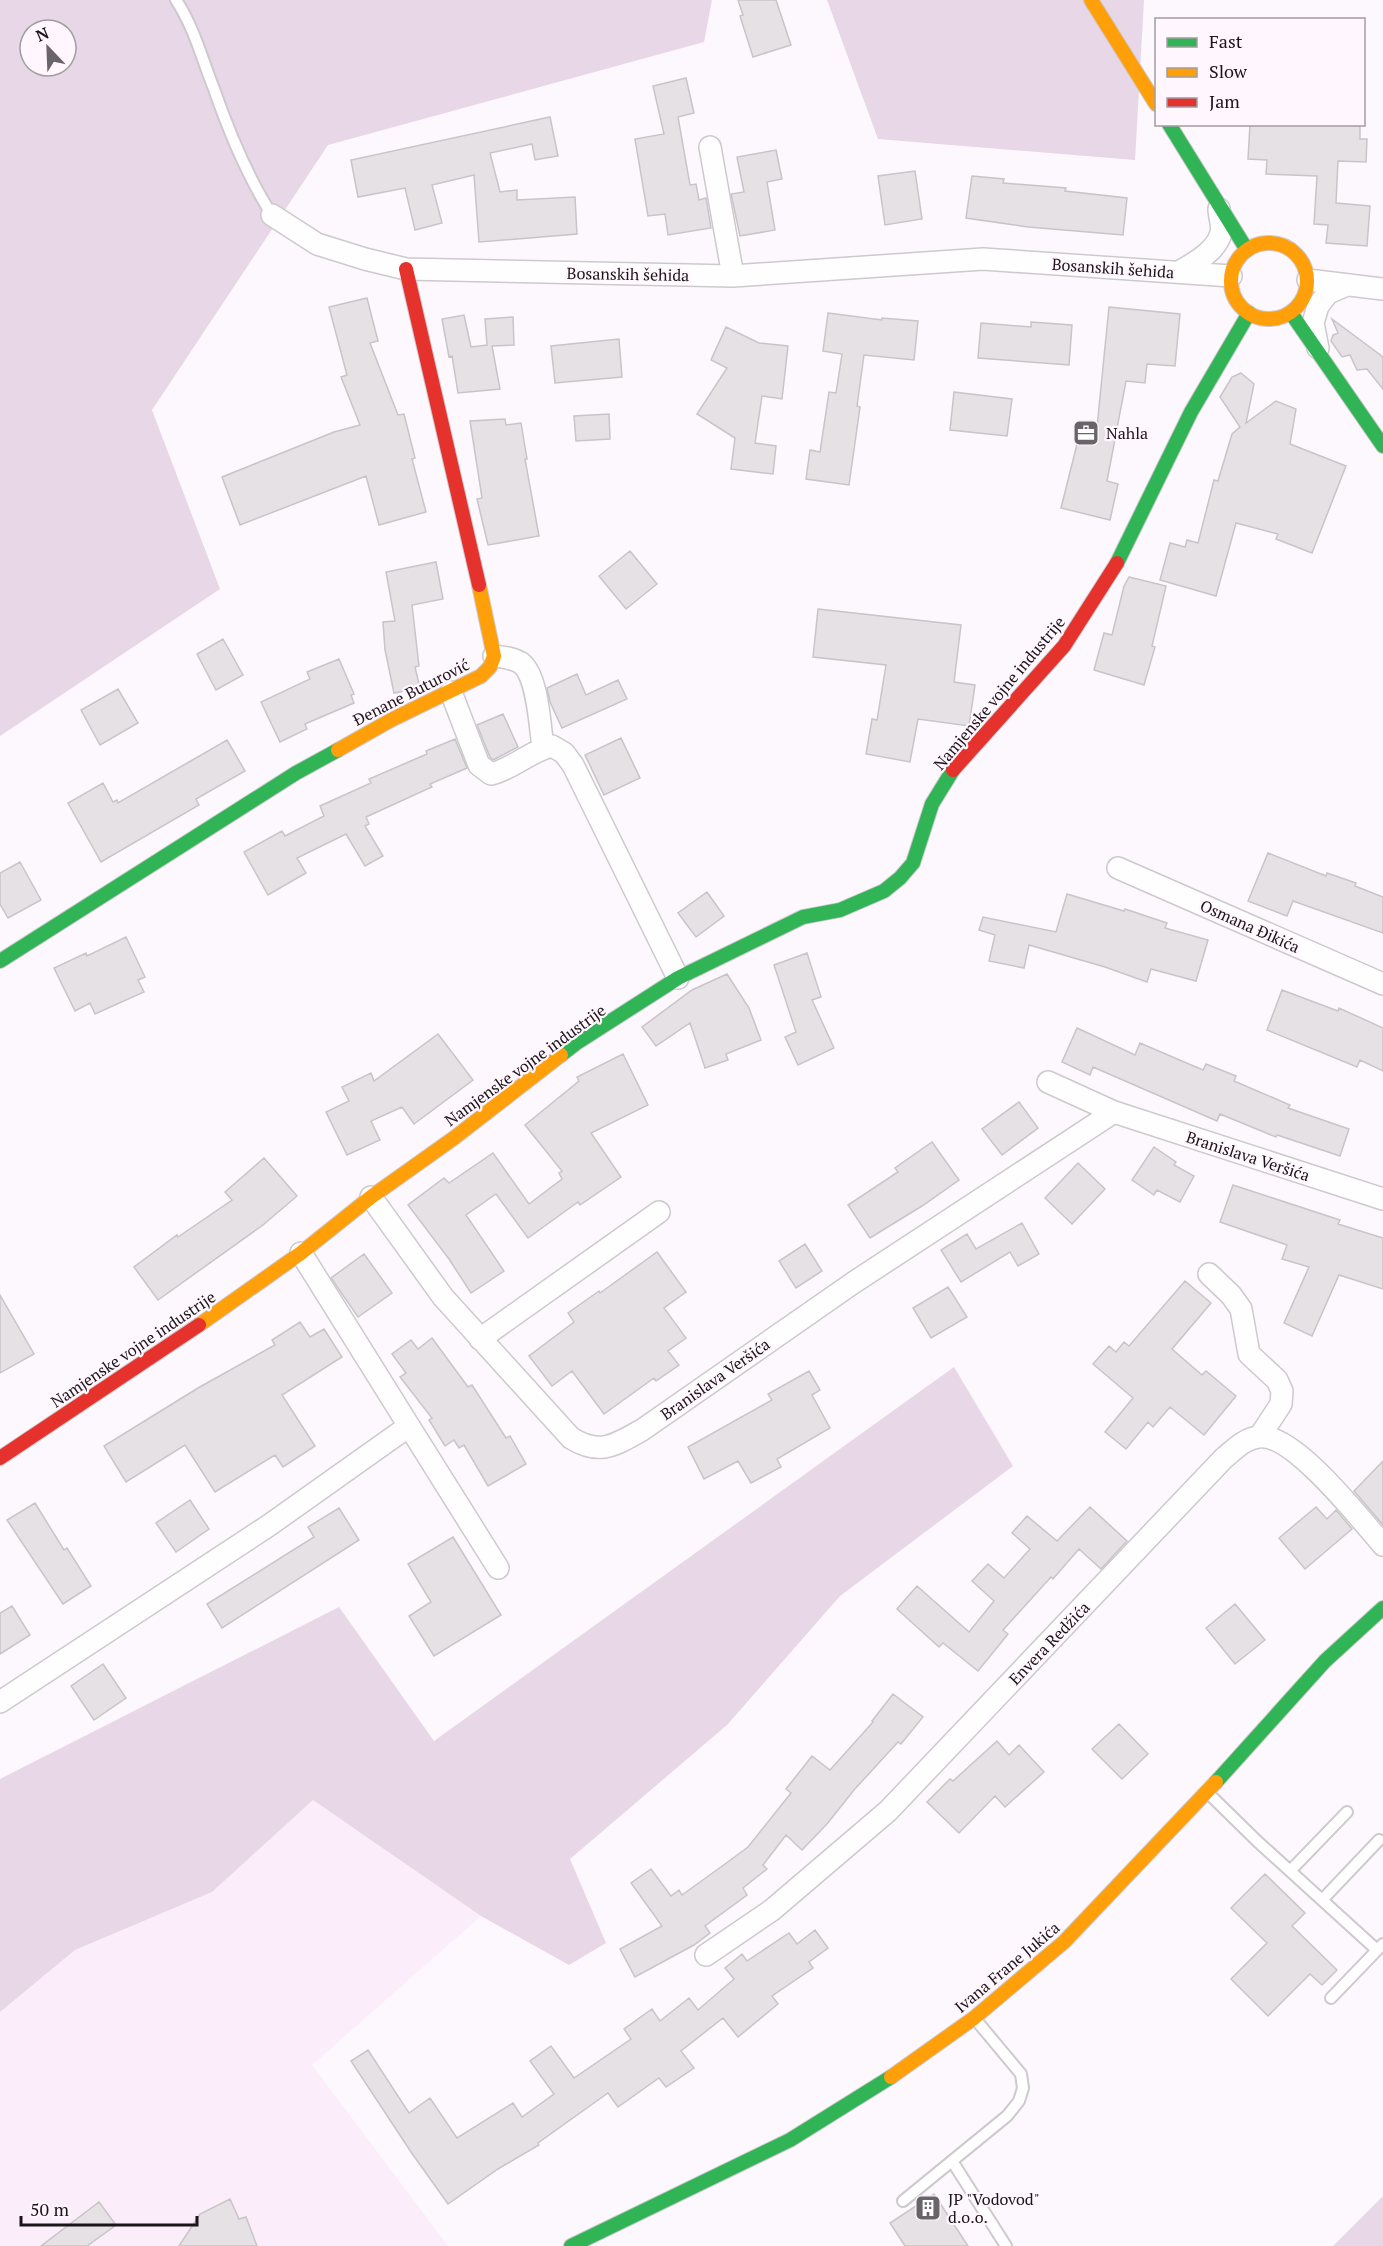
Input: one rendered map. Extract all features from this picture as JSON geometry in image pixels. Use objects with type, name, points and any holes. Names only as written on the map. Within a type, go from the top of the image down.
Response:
[{"type":"street","points":[[1091,0],[1155,102]]},
{"type":"street","points":[[1170,126],[1247,250]]},
{"type":"street","points":[[710,147],[733,276]]},
{"type":"street","points":[[1179,272],[1201,259],[1215,244],[1222,232],[1218,202]]},
{"type":"street","name":"Bosanskih šehida","points":[[272,215],[317,244],[406,269],[733,276],[983,259],[1231,276]]},
{"type":"street","points":[[1265,242],[1278,243],[1290,248],[1299,256],[1306,267],[1307,292],[1301,304],[1292,313],[1267,320],[1249,313],[1236,300],[1231,276],[1235,264],[1247,250],[1265,242]]},
{"type":"street","points":[[406,269],[494,656],[509,658],[522,664],[532,678],[543,748]]},
{"type":"street","points":[[1308,280],[1383,289]]},
{"type":"street","points":[[1319,354],[1313,323],[1318,306],[1328,293],[1347,285]]},
{"type":"street","name":"Namjenske vojne industrije","points":[[0,1458],[151,1358],[301,1253],[371,1197],[454,1138],[578,1042],[678,978],[803,917],[840,910],[884,891],[900,878],[913,863],[932,804],[954,768],[1064,646],[1116,566],[1191,412],[1249,313]]},
{"type":"street","points":[[1292,313],[1383,446]]},
{"type":"street","name":"Đenane Buturović","points":[[0,961],[296,773],[391,720],[481,676],[490,667],[494,656]]},
{"type":"street","points":[[451,692],[479,765],[491,774],[504,771],[543,748],[552,746],[564,753],[573,765],[678,978]]},
{"type":"street","name":"Osmana Đikića","points":[[1118,868],[1383,984]]},
{"type":"street","name":"Branislava Veršića","points":[[1048,1082],[1114,1112],[1383,1199]]},
{"type":"street","name":"Branislava Veršića","points":[[371,1197],[443,1298],[571,1438],[586,1447],[614,1445],[642,1430],[853,1283],[1114,1112]]},
{"type":"street","points":[[480,1340],[659,1212]]},
{"type":"street","points":[[301,1253],[498,1568]]},
{"type":"street","points":[[1209,1274],[1231,1295],[1241,1309],[1249,1354],[1277,1380],[1282,1391],[1281,1404],[1260,1436],[1276,1439],[1294,1450],[1317,1470],[1383,1545]]},
{"type":"street","points":[[0,1702],[268,1526],[409,1426]]},
{"type":"street","name":"Envera Redžića","points":[[706,1955],[772,1910],[888,1811],[1224,1458],[1242,1443],[1260,1436]]},
{"type":"street","name":"Ivana Frane Jukića","points":[[571,2246],[790,2140],[892,2076],[974,2018],[1064,1942],[1207,1792],[1325,1661],[1383,1608]]},
{"type":"lane","name":"Bosanskih šehida","points":[[176,0],[187,16],[217,98],[255,189],[272,215]]},
{"type":"lane","points":[[1207,1792],[1257,1841],[1380,1947],[1331,1998]]},
{"type":"lane","points":[[1290,1870],[1347,1812]]},
{"type":"lane","points":[[1323,1899],[1379,1840]]},
{"type":"lane","points":[[903,2200],[1007,2116],[1019,2101],[1023,2088],[1021,2074],[974,2018]]},
{"type":"lane","points":[[952,2161],[1006,2246]]},
{"type":"shaded area","points":[[0,0],[712,0],[704,42],[328,145],[152,410],[220,589],[0,736]]},
{"type":"shaded area","points":[[827,0],[1144,0],[1135,160],[878,139]]},
{"type":"shaded area","points":[[954,1367],[1013,1466],[840,1596],[727,1725],[570,1859],[606,1943],[569,1965],[481,1916],[313,1800],[212,1892],[75,1950],[0,2012],[0,1779],[339,1607],[434,1741]]},
{"type":"shaded area","points":[[313,1800],[481,1916],[312,2065],[448,2246],[0,2246],[0,2012],[75,1950],[212,1892]]},
{"type":"shaded area","points":[[1383,2196],[1383,2246],[1333,2246]]},
{"type":"building","points":[[738,0],[776,0],[791,45],[753,57],[740,16],[743,15]]},
{"type":"building","points":[[686,78],[694,113],[678,117],[690,185],[696,184],[699,200],[706,198],[711,228],[668,235],[665,214],[648,216],[635,139],[664,134],[653,86]]},
{"type":"building","points":[[550,117],[558,156],[535,160],[532,144],[490,153],[500,192],[517,190],[517,200],[575,197],[577,234],[479,242],[474,175],[432,185],[442,223],[415,230],[405,188],[358,197],[351,160]]},
{"type":"building","points":[[1250,126],[1360,126],[1360,139],[1367,139],[1366,162],[1338,161],[1336,203],[1370,206],[1367,246],[1326,243],[1328,225],[1314,224],[1317,176],[1266,174],[1267,160],[1248,159]]},
{"type":"building","points":[[776,150],[782,179],[767,182],[775,230],[740,236],[731,194],[744,192],[737,157]]},
{"type":"building","points":[[915,171],[922,219],[885,225],[878,176]]},
{"type":"building","points":[[972,176],[1004,179],[1003,183],[1066,188],[1065,191],[1127,198],[1123,235],[1028,227],[966,218]]},
{"type":"building","points":[[367,298],[378,341],[370,343],[398,415],[404,414],[415,458],[412,459],[426,512],[379,525],[366,476],[240,525],[222,477],[334,432],[360,425],[341,377],[347,375],[329,307]]},
{"type":"building","points":[[1109,307],[1180,314],[1175,366],[1147,364],[1145,383],[1126,381],[1107,481],[1118,484],[1110,520],[1061,508],[1079,436],[1096,437]]},
{"type":"building","points":[[828,313],[882,320],[882,318],[918,321],[914,360],[864,355],[857,406],[860,407],[849,485],[806,479],[810,450],[820,452],[829,392],[836,393],[842,354],[823,351]]},
{"type":"building","points":[[464,315],[471,347],[487,345],[485,319],[513,317],[514,345],[492,346],[500,389],[458,393],[452,356],[449,357],[442,319]]},
{"type":"building","points":[[1332,319],[1383,357],[1383,389],[1367,369],[1357,370],[1350,355],[1342,357],[1331,341],[1333,335],[1338,333]]},
{"type":"building","points":[[1031,322],[1072,325],[1069,365],[978,358],[981,323],[1031,327]]},
{"type":"building","points":[[726,327],[759,343],[788,346],[782,399],[762,396],[755,443],[776,446],[773,474],[731,469],[735,438],[697,414],[727,368],[711,360]]},
{"type":"building","points":[[619,339],[622,377],[555,383],[551,346]]},
{"type":"building","points":[[1241,373],[1254,384],[1246,423],[1276,401],[1296,409],[1290,444],[1346,466],[1312,553],[1276,539],[1278,534],[1236,523],[1216,596],[1160,580],[1170,543],[1185,547],[1187,540],[1198,543],[1214,480],[1218,481],[1232,434],[1240,427],[1220,397],[1232,377]]},
{"type":"building","points":[[954,392],[1012,399],[1007,436],[950,430]]},
{"type":"building","points":[[609,414],[610,439],[576,441],[574,416]]},
{"type":"building","points":[[505,419],[506,425],[521,423],[539,536],[488,545],[477,499],[482,498],[470,421]]},
{"type":"building","points":[[630,551],[657,584],[626,609],[599,576]]},
{"type":"building","points":[[436,562],[443,599],[412,605],[419,666],[415,667],[420,688],[394,693],[385,650],[383,622],[395,621],[386,572]]},
{"type":"building","points":[[1129,577],[1166,586],[1152,646],[1155,647],[1144,685],[1094,670],[1104,633],[1112,635],[1124,586]]},
{"type":"building","points":[[818,609],[961,625],[954,682],[975,685],[969,726],[918,719],[910,762],[866,754],[872,719],[877,720],[886,665],[813,657]]},
{"type":"building","points":[[223,639],[243,675],[216,690],[197,654]]},
{"type":"building","points":[[339,659],[354,694],[351,695],[354,703],[305,724],[307,729],[280,742],[261,702],[310,679],[307,672]]},
{"type":"building","points":[[577,674],[586,695],[618,680],[627,699],[562,728],[550,702],[547,688]]},
{"type":"building","points":[[118,689],[138,723],[100,745],[81,710]]},
{"type":"building","points":[[503,714],[518,747],[493,760],[477,725]]},
{"type":"building","points":[[621,738],[640,778],[604,795],[585,755]]},
{"type":"building","points":[[455,739],[467,768],[430,784],[432,787],[366,817],[369,824],[365,826],[383,856],[365,866],[346,834],[297,858],[306,873],[268,895],[244,852],[282,831],[285,836],[324,816],[320,806],[371,783],[369,779]]},
{"type":"building","points":[[227,740],[245,771],[196,799],[199,805],[101,862],[68,803],[103,783],[113,802],[117,800],[118,803]]},
{"type":"building","points":[[1268,853],[1326,876],[1327,873],[1356,883],[1355,886],[1383,897],[1383,933],[1293,901],[1287,916],[1248,901]]},
{"type":"building","points":[[20,862],[41,900],[8,918],[0,904],[0,873]]},
{"type":"building","points":[[707,892],[724,916],[696,937],[678,913]]},
{"type":"building","points":[[1067,894],[1124,911],[1125,909],[1167,923],[1165,928],[1208,940],[1196,981],[1151,969],[1147,982],[1029,945],[1024,968],[989,961],[995,935],[979,930],[983,917],[1056,932]]},
{"type":"building","points":[[126,937],[145,977],[138,980],[144,992],[95,1014],[90,1003],[75,1011],[54,968],[86,953],[87,956]]},
{"type":"building","points":[[807,953],[821,997],[812,1000],[834,1048],[798,1065],[785,1037],[796,1032],[774,965]]},
{"type":"building","points":[[727,974],[749,1008],[761,1040],[726,1054],[728,1060],[705,1068],[690,1023],[656,1046],[642,1027],[692,990]]},
{"type":"building","points":[[1282,990],[1338,1011],[1339,1008],[1383,1028],[1383,1071],[1360,1060],[1357,1067],[1267,1030]]},
{"type":"building","points":[[1077,1028],[1135,1055],[1140,1043],[1203,1070],[1206,1064],[1236,1076],[1234,1081],[1290,1105],[1288,1108],[1349,1129],[1340,1156],[1277,1135],[1276,1137],[1220,1114],[1217,1121],[1093,1067],[1090,1075],[1062,1062]]},
{"type":"building","points":[[438,1034],[473,1080],[414,1124],[402,1107],[371,1121],[380,1140],[347,1155],[326,1112],[349,1101],[342,1087],[371,1073],[374,1081]]},
{"type":"building","points":[[623,1054],[648,1105],[591,1133],[621,1177],[580,1205],[578,1202],[528,1238],[496,1194],[466,1215],[504,1271],[471,1293],[449,1259],[408,1205],[444,1178],[449,1183],[493,1153],[529,1204],[562,1179],[559,1173],[562,1171],[525,1125],[579,1081],[577,1077]]},
{"type":"building","points":[[1019,1102],[1038,1128],[1002,1155],[982,1129]]},
{"type":"building","points":[[932,1142],[959,1180],[870,1238],[848,1205],[898,1172],[895,1168]]},
{"type":"building","points":[[1154,1147],[1176,1162],[1174,1165],[1194,1176],[1180,1202],[1157,1190],[1154,1195],[1132,1180]]},
{"type":"building","points":[[264,1158],[297,1196],[263,1225],[158,1300],[134,1267],[177,1235],[178,1237],[232,1200],[225,1192]]},
{"type":"building","points":[[1078,1163],[1105,1189],[1072,1224],[1045,1198]]},
{"type":"building","points":[[1233,1185],[1340,1220],[1338,1224],[1383,1238],[1383,1289],[1339,1275],[1312,1336],[1284,1323],[1309,1267],[1282,1259],[1287,1245],[1220,1222]]},
{"type":"building","points":[[1022,1223],[1039,1254],[1018,1266],[1010,1252],[961,1282],[941,1250],[967,1234],[976,1249]]},
{"type":"building","points":[[805,1244],[822,1271],[796,1288],[779,1261]]},
{"type":"building","points":[[657,1252],[686,1292],[664,1308],[686,1338],[668,1351],[679,1365],[656,1381],[654,1378],[604,1414],[572,1371],[552,1386],[529,1356],[574,1322],[568,1313]]},
{"type":"building","points":[[364,1254],[392,1293],[358,1317],[331,1278]]},
{"type":"building","points":[[1185,1281],[1211,1303],[1172,1349],[1202,1375],[1206,1371],[1236,1396],[1204,1435],[1170,1407],[1153,1427],[1148,1422],[1126,1449],[1105,1432],[1133,1398],[1093,1364],[1109,1346],[1116,1352],[1124,1342],[1129,1346]]},
{"type":"building","points":[[948,1287],[967,1317],[931,1338],[913,1308]]},
{"type":"building","points":[[0,1295],[34,1354],[0,1373]]},
{"type":"building","points":[[300,1322],[310,1337],[324,1329],[342,1357],[282,1395],[315,1446],[283,1467],[275,1455],[215,1492],[185,1445],[126,1482],[104,1446],[198,1388],[275,1345],[272,1340]]},
{"type":"building","points":[[432,1338],[468,1387],[472,1385],[506,1438],[510,1436],[526,1464],[488,1486],[464,1445],[459,1448],[454,1440],[445,1446],[429,1420],[432,1418],[400,1377],[406,1373],[392,1354],[411,1340],[418,1349]]},
{"type":"building","points":[[809,1371],[820,1390],[812,1395],[830,1428],[777,1459],[781,1467],[751,1483],[738,1461],[704,1479],[688,1447],[772,1400],[768,1394]]},
{"type":"building","points":[[1383,1461],[1383,1525],[1354,1491]]},
{"type":"building","points":[[190,1500],[209,1529],[176,1552],[156,1523]]},
{"type":"building","points":[[35,1503],[64,1550],[67,1548],[91,1586],[63,1604],[7,1520]]},
{"type":"building","points":[[1090,1507],[1127,1541],[1101,1569],[1079,1549],[1003,1630],[1008,1634],[978,1671],[943,1643],[939,1647],[897,1609],[917,1586],[969,1632],[994,1601],[972,1581],[988,1564],[1004,1578],[1030,1549],[1012,1533],[1027,1516],[1057,1541]]},
{"type":"building","points":[[1316,1507],[1327,1519],[1336,1510],[1352,1529],[1305,1569],[1279,1538]]},
{"type":"building","points":[[339,1508],[359,1540],[222,1628],[207,1604],[314,1537],[308,1527]]},
{"type":"building","points":[[453,1537],[501,1615],[434,1656],[409,1616],[431,1602],[408,1564]]},
{"type":"building","points":[[1235,1604],[1265,1640],[1235,1664],[1206,1628]]},
{"type":"building","points":[[12,1606],[30,1635],[0,1654],[0,1613]]},
{"type":"building","points":[[103,1664],[126,1698],[94,1720],[71,1686]]},
{"type":"building","points":[[893,1694],[923,1717],[901,1744],[898,1742],[802,1850],[786,1835],[763,1865],[767,1869],[743,1888],[747,1895],[705,1926],[710,1933],[694,1945],[635,1977],[620,1949],[662,1926],[631,1883],[651,1869],[671,1896],[679,1890],[682,1895],[725,1864],[748,1847],[791,1793],[786,1789],[812,1756],[830,1770],[873,1722]]},
{"type":"building","points":[[1119,1724],[1148,1754],[1122,1779],[1092,1749]]},
{"type":"building","points":[[997,1741],[1009,1755],[1019,1745],[1044,1772],[1005,1807],[995,1796],[959,1833],[927,1802],[950,1779],[953,1781]]},
{"type":"building","points":[[1265,1874],[1305,1913],[1292,1926],[1337,1970],[1322,1985],[1310,1974],[1268,2016],[1231,1979],[1267,1943],[1231,1908]]},
{"type":"building","points":[[815,1930],[828,1948],[809,1962],[813,1968],[772,1996],[778,2004],[738,2037],[723,2018],[681,2051],[694,2068],[666,2087],[659,2078],[618,2107],[608,2093],[538,2143],[539,2145],[498,2169],[448,2204],[351,2061],[368,2050],[409,2113],[430,2098],[457,2138],[513,2103],[522,2117],[554,2094],[530,2061],[551,2046],[574,2078],[631,2039],[624,2029],[652,2009],[660,2021],[689,1998],[698,2010],[734,1979],[725,1968],[742,1954],[747,1961],[789,1933],[797,1944]]},
{"type":"building","name":"JP \"Vodovod\" d.o.o.","points":[[934,2194],[968,2246],[905,2246],[890,2223]]},
{"type":"building","points":[[230,2199],[239,2219],[246,2217],[257,2246],[179,2246],[200,2214]]},
{"type":"building","points":[[99,2202],[116,2225],[87,2246],[41,2246]]},
{"type":"traffic: fast","points":[[1170,126],[1247,250]]},
{"type":"traffic: fast","points":[[1117,563],[1191,412],[1249,313]]},
{"type":"traffic: fast","points":[[1291,313],[1383,446]]},
{"type":"traffic: fast","points":[[0,961],[296,773],[338,750]]},
{"type":"traffic: fast","points":[[561,1055],[678,978],[803,917],[840,910],[884,891],[913,863],[932,804],[953,770]]},
{"type":"traffic: fast","points":[[1216,1782],[1325,1661],[1383,1608]]},
{"type":"traffic: fast","points":[[571,2246],[790,2140],[891,2077]]},
{"type":"traffic: slow","points":[[1091,0],[1155,102]]},
{"type":"traffic: slow","points":[[1277,243],[1290,249],[1301,260],[1307,273],[1307,281],[1305,296],[1290,313],[1277,319],[1261,319],[1248,313],[1233,296],[1231,273],[1237,260],[1254,245],[1277,243]]},
{"type":"traffic: slow","points":[[338,750],[391,720],[481,676],[490,667],[494,656],[479,585]]},
{"type":"traffic: slow","points":[[199,1325],[301,1253],[371,1197],[454,1138],[561,1055]]},
{"type":"traffic: slow","points":[[891,2077],[974,2018],[1064,1942],[1216,1782]]},
{"type":"traffic: jam","points":[[406,269],[479,585]]},
{"type":"traffic: jam","points":[[953,770],[1064,646],[1117,563]]},
{"type":"traffic: jam","points":[[0,1458],[199,1325]]},
{"type":"place","name":"Nahla","points":[[1086,433]]},
{"type":"place","name":"JP \"Vodovod\" d.o.o.","points":[[928,2208]]}]
